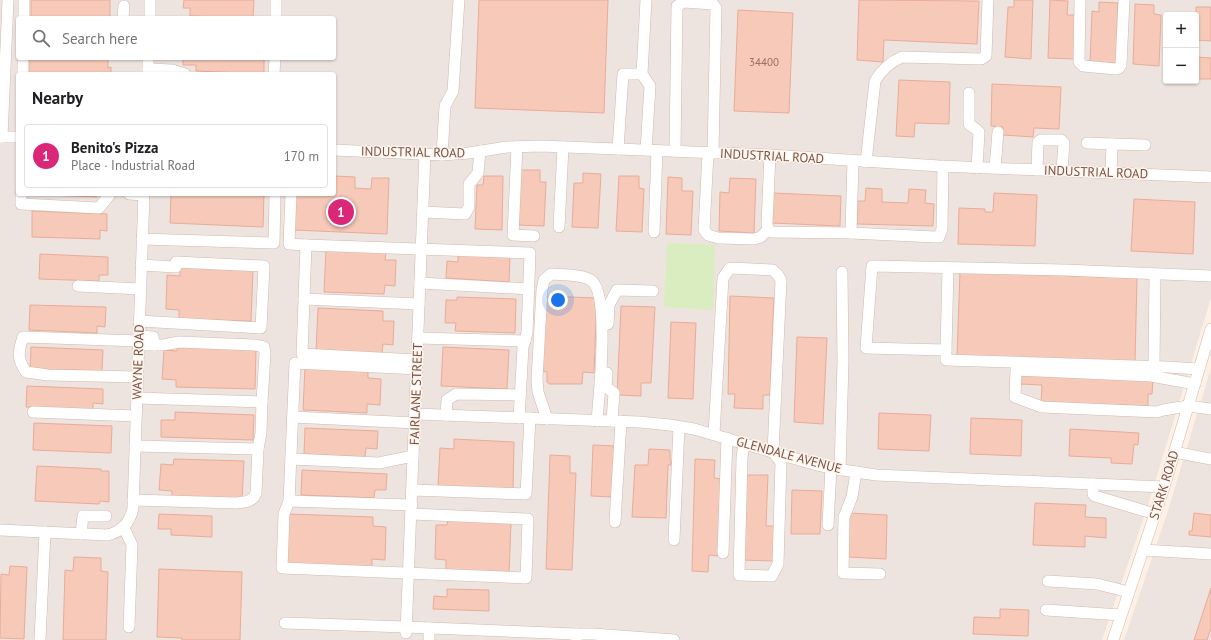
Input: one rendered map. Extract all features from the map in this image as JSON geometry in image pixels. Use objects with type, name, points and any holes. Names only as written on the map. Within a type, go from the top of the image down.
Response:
[{"type":"street","points":[[8,0],[1,137],[16,137]]},
{"type":"street","points":[[24,0],[24,16]]},
{"type":"street","points":[[150,0],[150,16]]},
{"type":"street","points":[[276,0],[276,16]]},
{"type":"street","points":[[442,155],[445,106],[453,91],[459,0]]},
{"type":"street","points":[[646,0],[642,74],[650,86],[654,232]]},
{"type":"street","points":[[866,162],[875,81],[880,72],[902,57],[980,59],[986,56],[988,0]]},
{"type":"street","points":[[1080,0],[1079,62],[1083,66],[1116,69],[1120,68],[1121,64],[1124,0]]},
{"type":"street","points":[[675,151],[677,6],[684,2],[713,4],[716,8],[711,153],[704,230],[708,235],[718,238],[754,238],[761,236],[768,229]]},
{"type":"street","points":[[123,16],[124,6]]},
{"type":"street","points":[[23,60],[23,72]]},
{"type":"street","points":[[274,72],[275,60]]},
{"type":"street","points":[[148,67],[178,72]]},
{"type":"street","points":[[618,149],[623,74],[642,74]]},
{"type":"street","points":[[969,93],[969,124],[976,128],[978,132],[977,168]]},
{"type":"street","points":[[995,168],[998,132]]},
{"type":"street","points":[[1037,170],[1038,142],[1041,140],[1061,140],[1064,143],[1062,171]]},
{"type":"street","points":[[1087,143],[1145,145]]},
{"type":"street","points":[[1111,173],[1112,144]]},
{"type":"street","points":[[517,147],[514,235],[534,236]]},
{"type":"street","name":"INDUSTRIAL ROAD","points":[[336,150],[442,155],[517,147],[563,147],[770,155],[977,168],[1211,177]]},
{"type":"street","points":[[559,227],[563,147]]},
{"type":"street","points":[[422,212],[465,214],[469,207],[469,184],[478,173],[480,151]]},
{"type":"street","name":"FAIRLANE STREET","points":[[406,630],[412,510],[425,154]]},
{"type":"street","points":[[770,155],[767,224],[768,229],[772,232],[851,233],[935,238],[939,236],[942,229],[943,166]]},
{"type":"street","points":[[851,233],[853,161]]},
{"type":"street","points":[[21,196],[21,204],[99,208],[108,196]]},
{"type":"street","name":"WAYNE ROAD","points":[[124,528],[131,517],[133,500],[144,196]]},
{"type":"street","points":[[142,239],[274,243],[275,196]]},
{"type":"street","points":[[291,196],[290,244],[530,253],[528,334],[523,347],[520,395],[524,418],[526,494],[412,490]]},
{"type":"street","points":[[306,245],[302,354],[417,364]]},
{"type":"street","points":[[139,321],[261,328],[264,266],[176,262],[176,267],[141,265]]},
{"type":"street","points":[[946,350],[866,348],[872,266],[1064,270],[1211,276]]},
{"type":"street","points":[[714,434],[723,278],[730,268],[773,270],[781,280],[773,452],[781,462],[778,564],[772,576],[739,575],[742,458],[744,443]]},
{"type":"street","points":[[948,268],[946,360],[1154,366],[1199,369]]},
{"type":"street","points":[[828,525],[835,469],[843,361],[842,272]]},
{"type":"street","points":[[547,419],[538,392],[537,379],[542,290],[544,280],[551,274],[586,277],[593,281],[599,293],[603,323],[597,420]]},
{"type":"street","points":[[1154,366],[1155,274]]},
{"type":"street","points":[[420,284],[529,289]]},
{"type":"street","points":[[78,286],[140,289]]},
{"type":"street","points":[[615,522],[616,421],[614,393],[606,387],[609,305],[617,290],[653,291]]},
{"type":"street","points":[[304,299],[419,304]]},
{"type":"street","name":"STARK ROAD","points":[[1113,640],[1164,487],[1211,329]]},
{"type":"street","points":[[133,500],[236,503],[249,501],[255,496],[258,449],[261,433],[266,350],[261,345],[179,342],[154,345],[139,340],[23,337],[19,362],[26,372],[48,375],[137,376]]},
{"type":"street","points":[[418,338],[525,341]]},
{"type":"street","points":[[289,501],[528,519],[526,578],[282,568],[284,514],[289,501],[295,363],[417,364]]},
{"type":"street","points":[[1195,384],[1151,376],[1016,370],[1015,398],[1042,407],[1157,412],[1188,406],[1211,409]]},
{"type":"street","points":[[446,415],[447,400],[456,394],[520,395]]},
{"type":"street","points":[[136,398],[262,402]]},
{"type":"street","points":[[32,412],[136,416]]},
{"type":"street","name":"GLENDALE AVENUE","points":[[293,417],[415,418],[446,415],[616,421],[679,427],[714,434],[835,469],[856,472],[895,476],[1164,487]]},
{"type":"street","points":[[674,540],[679,427]]},
{"type":"street","points":[[723,553],[727,438]]},
{"type":"street","points":[[135,446],[258,449]]},
{"type":"street","points":[[1174,452],[1211,459]]},
{"type":"street","points":[[291,459],[379,463],[413,456]]},
{"type":"street","points":[[856,472],[852,497],[844,517],[843,573],[880,574]]},
{"type":"street","points":[[1093,484],[1093,494],[1095,496],[1155,514]]},
{"type":"street","points":[[81,534],[82,516],[106,516]]},
{"type":"street","points":[[0,530],[112,534],[124,528],[132,545],[129,628]]},
{"type":"street","points":[[40,640],[45,532]]},
{"type":"street","points":[[1143,550],[1211,554]]},
{"type":"street","points":[[1048,581],[1097,584],[1129,592]]},
{"type":"street","points":[[1046,610],[1122,615]]},
{"type":"street","points":[[285,623],[406,630],[429,628],[576,637],[593,634],[674,640]]},
{"type":"street","points":[[428,640],[429,628]]},
{"type":"shaded area","points":[[0,0],[1211,0],[1211,298],[1149,502],[1102,640],[0,640]]},
{"type":"shaded area","points":[[1211,368],[1211,640],[1124,640],[1167,514]]},
{"type":"green space","points":[[667,243],[715,245],[713,310],[664,307]]},
{"type":"building","points":[[31,0],[110,0],[110,16],[31,16]]},
{"type":"building","points":[[184,0],[254,0],[253,16],[190,16],[190,8],[183,8]]},
{"type":"building","points":[[479,0],[608,0],[604,113],[475,108]]},
{"type":"building","points":[[859,0],[979,1],[977,44],[884,40],[883,62],[857,60]]},
{"type":"building","points":[[1014,0],[1033,0],[1031,59],[1005,57],[1008,7],[1014,7]]},
{"type":"building","points":[[1050,0],[1068,1],[1067,15],[1075,15],[1074,59],[1048,58]]},
{"type":"building","points":[[1099,2],[1118,3],[1116,63],[1090,63],[1092,11],[1099,12]]},
{"type":"building","points":[[1135,4],[1154,5],[1154,14],[1161,15],[1159,66],[1133,64]]},
{"type":"building","points":[[1196,7],[1211,7],[1211,41],[1199,40],[1199,12],[1196,12]]},
{"type":"building","points":[[738,10],[793,13],[789,113],[734,111]]},
{"type":"building","points":[[1199,57],[1211,58],[1211,79],[1199,79]]},
{"type":"building","points":[[29,60],[108,60],[108,68],[111,67],[111,72],[29,72]]},
{"type":"building","points":[[183,60],[264,60],[264,72],[196,71],[196,65],[183,65]]},
{"type":"building","points":[[899,80],[950,82],[949,124],[915,123],[914,137],[896,136]]},
{"type":"building","points":[[992,84],[1061,87],[1059,129],[1034,128],[1033,137],[1003,135],[1003,127],[991,126]]},
{"type":"building","points":[[520,170],[540,170],[540,182],[546,182],[544,226],[518,225]]},
{"type":"building","points":[[583,173],[601,174],[598,228],[572,227],[574,183],[583,183]]},
{"type":"building","points":[[336,176],[355,177],[355,188],[371,189],[372,178],[389,178],[387,234],[293,230],[294,196],[336,196]]},
{"type":"building","points":[[484,176],[503,176],[502,230],[475,229],[477,185],[483,185]]},
{"type":"building","points":[[619,176],[639,176],[639,188],[644,189],[642,232],[616,231]]},
{"type":"building","points":[[668,177],[682,178],[682,191],[693,191],[691,235],[666,234]]},
{"type":"building","points":[[730,178],[756,179],[754,233],[719,231],[720,192],[729,193]]},
{"type":"building","points":[[866,188],[882,189],[882,202],[908,203],[909,189],[926,190],[925,203],[934,204],[933,226],[857,224],[858,201],[865,201]]},
{"type":"building","points":[[773,193],[841,196],[840,226],[772,223]]},
{"type":"building","points":[[994,193],[1037,195],[1035,246],[958,244],[959,208],[985,209],[985,212],[993,212]]},
{"type":"building","points":[[73,196],[97,196],[97,197]]},
{"type":"building","points":[[171,196],[264,196],[263,227],[170,223]]},
{"type":"building","points":[[1134,199],[1195,202],[1193,254],[1131,251]]},
{"type":"building","points":[[32,211],[107,214],[107,231],[100,230],[100,239],[32,237]]},
{"type":"building","points":[[326,249],[386,252],[385,260],[396,260],[395,286],[385,285],[384,294],[324,292]]},
{"type":"building","points":[[40,254],[108,257],[108,275],[99,275],[99,281],[39,279]]},
{"type":"building","points":[[458,254],[510,256],[509,282],[446,278],[447,261],[458,262]]},
{"type":"building","points":[[180,267],[253,270],[251,321],[179,319],[179,310],[166,309],[167,275],[180,276]]},
{"type":"building","points":[[960,272],[1137,278],[1135,362],[957,356]]},
{"type":"building","points":[[543,296],[597,298],[594,373],[583,372],[582,384],[549,384],[547,382],[547,372],[540,371]]},
{"type":"building","points":[[730,296],[774,298],[770,395],[763,395],[763,409],[734,408],[735,394],[728,394]]},
{"type":"building","points":[[457,297],[516,299],[515,333],[455,331],[456,323],[445,323],[446,300],[457,300]]},
{"type":"building","points":[[30,305],[106,307],[105,327],[97,326],[97,333],[29,330]]},
{"type":"building","points":[[621,306],[655,307],[651,383],[641,383],[641,396],[617,395]]},
{"type":"building","points":[[318,308],[383,311],[383,321],[394,321],[393,345],[383,344],[382,353],[316,351]]},
{"type":"building","points":[[671,322],[696,323],[693,399],[668,398]]},
{"type":"building","points":[[797,337],[827,338],[823,424],[794,422]]},
{"type":"building","points":[[178,344],[256,347],[255,389],[176,387],[176,380],[162,379],[164,350],[177,351]]},
{"type":"building","points":[[31,347],[103,350],[102,371],[30,369]]},
{"type":"building","points":[[443,347],[509,350],[507,389],[441,386]]},
{"type":"building","points":[[305,367],[368,370],[368,378],[381,379],[380,405],[367,404],[367,413],[303,410]]},
{"type":"building","points":[[1020,375],[1153,380],[1152,394],[1148,394],[1148,406],[1041,402],[1042,385],[1020,384]]},
{"type":"building","points":[[27,386],[103,389],[103,404],[93,403],[93,410],[26,407]]},
{"type":"building","points":[[175,412],[254,415],[253,440],[161,437],[161,420],[175,420]]},
{"type":"building","points":[[879,413],[931,415],[929,451],[878,449]]},
{"type":"building","points":[[971,418],[1022,420],[1021,456],[970,454]]},
{"type":"building","points":[[34,423],[112,426],[111,453],[33,450]]},
{"type":"building","points":[[305,428],[378,431],[377,449],[366,448],[365,457],[304,454]]},
{"type":"building","points":[[1070,429],[1139,433],[1138,445],[1134,444],[1132,464],[1111,463],[1111,458],[1069,456]]},
{"type":"building","points":[[454,439],[514,442],[513,489],[438,486],[440,448],[454,449]]},
{"type":"building","points":[[593,445],[615,446],[613,497],[591,496]]},
{"type":"building","points":[[649,449],[670,450],[671,465],[668,465],[666,518],[632,517],[635,465],[648,465]]},
{"type":"building","points":[[550,455],[570,456],[570,473],[576,473],[572,570],[546,569]]},
{"type":"building","points":[[174,459],[244,461],[242,500],[172,497],[172,491],[159,490],[161,464],[173,465]]},
{"type":"building","points":[[695,459],[715,460],[714,478],[721,479],[718,556],[709,555],[708,572],[692,571]]},
{"type":"building","points":[[37,466],[101,469],[101,471],[109,471],[109,502],[100,501],[99,504],[35,501]]},
{"type":"building","points":[[302,470],[387,474],[386,490],[375,490],[374,498],[301,495]]},
{"type":"building","points":[[745,475],[768,475],[766,526],[774,526],[773,561],[741,560]]},
{"type":"building","points":[[792,490],[822,491],[820,534],[791,534]]},
{"type":"building","points":[[1035,503],[1086,505],[1085,517],[1106,518],[1106,538],[1085,536],[1085,547],[1033,545]]},
{"type":"building","points":[[849,513],[887,515],[886,559],[848,557]]},
{"type":"building","points":[[1194,513],[1211,515],[1211,537],[1189,535],[1189,531],[1192,531]]},
{"type":"building","points":[[159,514],[212,516],[212,537],[171,535],[171,529],[158,529]]},
{"type":"building","points":[[288,514],[373,517],[373,526],[386,527],[385,560],[372,559],[372,568],[286,565]]},
{"type":"building","points":[[448,520],[511,523],[509,574],[446,571],[446,560],[435,559],[436,525],[447,525]]},
{"type":"building","points":[[74,557],[101,558],[101,571],[108,572],[106,640],[63,640],[65,570],[73,571]]},
{"type":"building","points":[[10,566],[27,567],[24,639],[0,638],[1,574],[9,575]]},
{"type":"building","points":[[159,569],[242,572],[240,640],[182,640],[182,638],[157,637]]},
{"type":"building","points":[[1211,588],[1211,628],[1207,640],[1194,640]]},
{"type":"building","points":[[447,589],[489,590],[489,611],[433,609],[434,596],[447,597]]},
{"type":"building","points":[[1000,609],[1029,610],[1028,636],[973,634],[974,617],[1000,618]]},
{"type":"place","name":"Benito's Pizza","points":[[341,212]]}]
